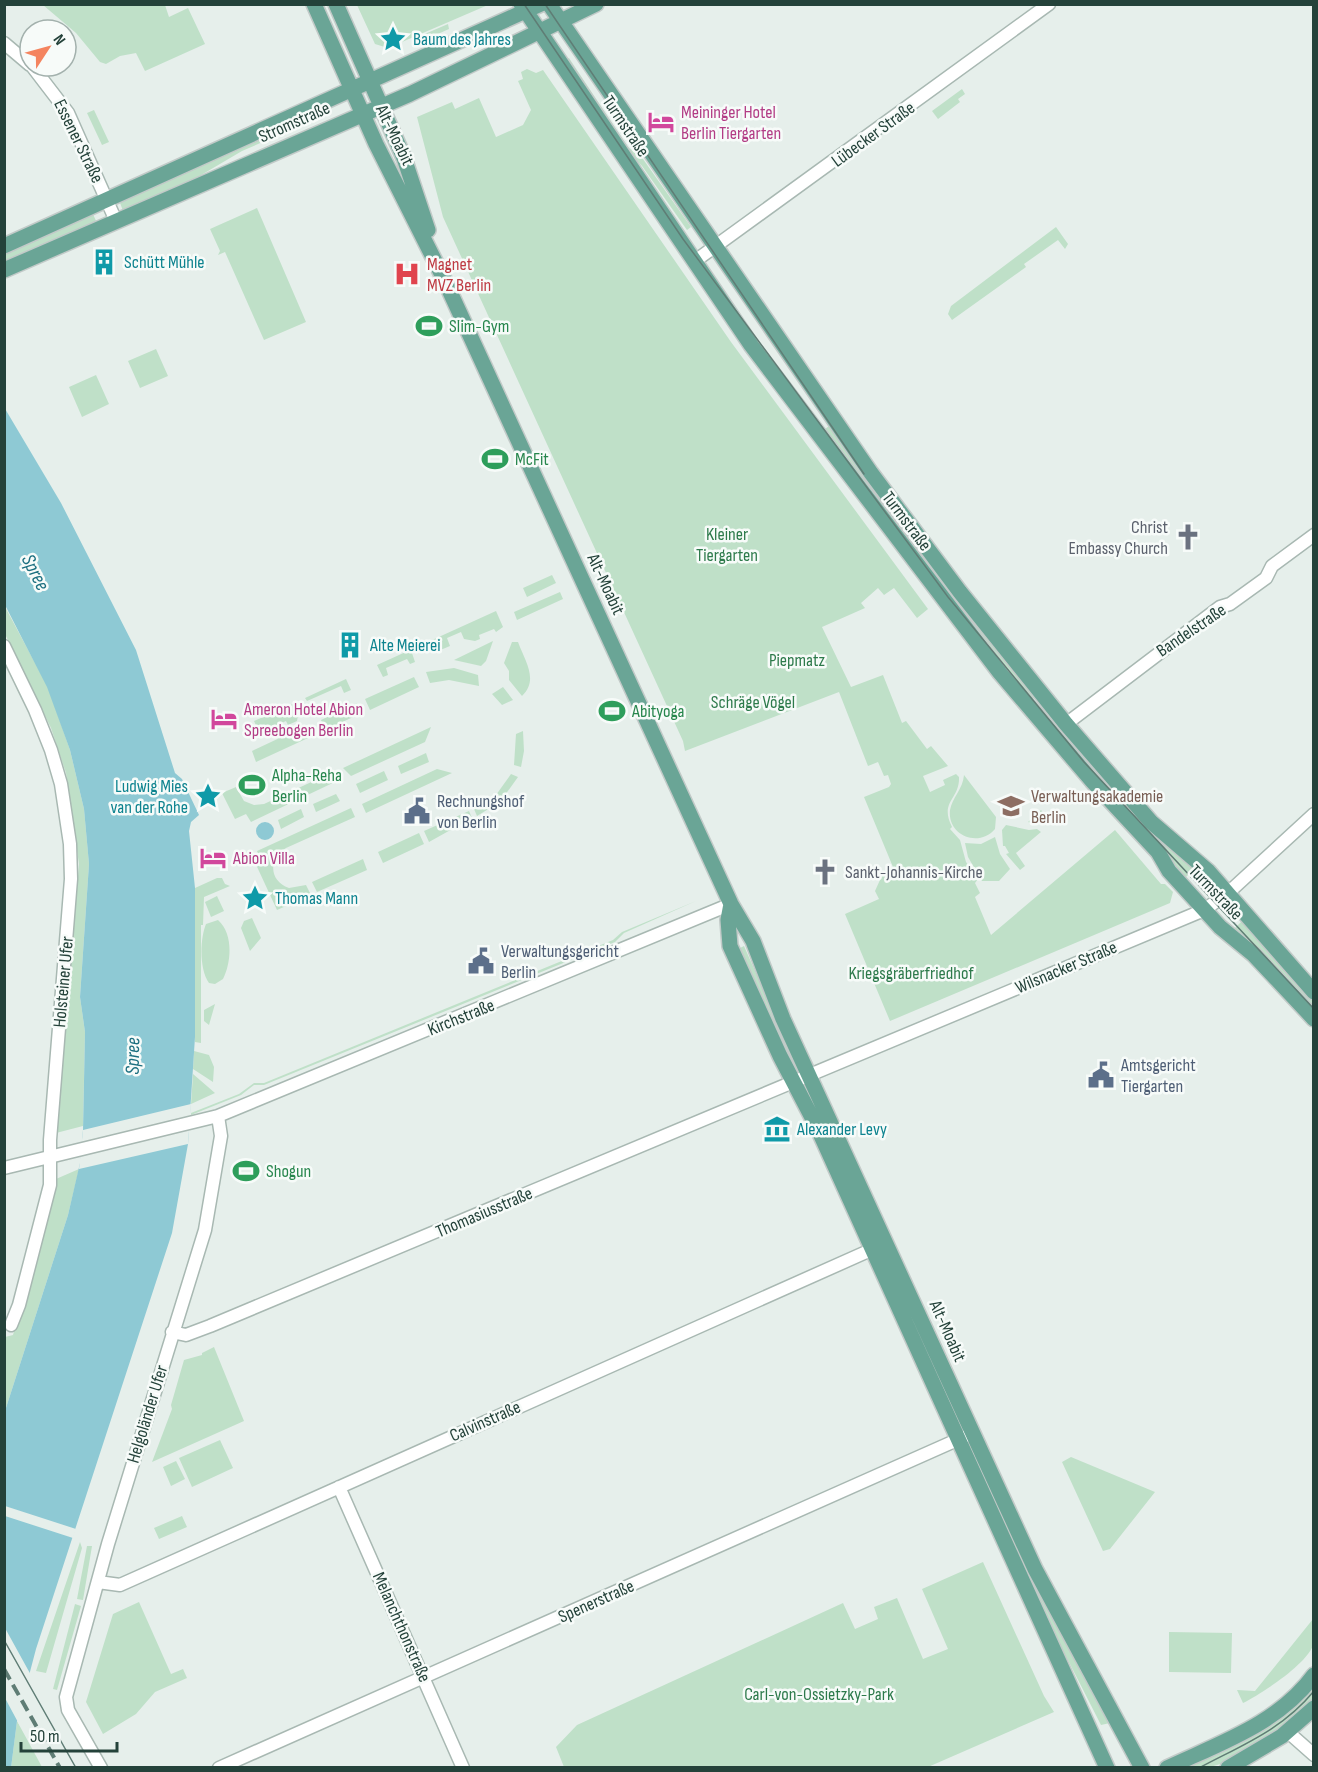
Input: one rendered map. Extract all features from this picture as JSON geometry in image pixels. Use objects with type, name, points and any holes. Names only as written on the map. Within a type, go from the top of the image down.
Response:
[{"type":"main road","name":"Alt-Moabit","points":[[314,4],[352,91],[446,281],[731,904],[753,941],[783,1019],[1044,1588],[1142,1767]]},
{"type":"main road","name":"Alt-Moabit","points":[[336,4],[404,158],[446,281]]},
{"type":"main road","name":"Stromstraße","points":[[4,246],[371,83],[523,8],[541,4]]},
{"type":"main road","name":"Turmstraße","points":[[549,4],[896,509],[1066,724],[1151,822],[1206,869],[1314,992]]},
{"type":"main road","name":"Stromstraße","points":[[4,270],[381,106],[540,34],[596,4]]},
{"type":"main road","name":"Turmstraße","points":[[523,8],[711,288],[770,370],[986,655],[1078,765],[1158,852],[1169,871],[1220,927],[1254,955],[1314,1019]]},
{"type":"main road","name":"Alt-Moabit","points":[[731,904],[728,920],[730,946],[818,1129],[1107,1767]]},
{"type":"main road","points":[[1167,1767],[1249,1730],[1271,1717],[1300,1692],[1314,1675]]},
{"type":"main road","points":[[1228,1767],[1255,1754],[1288,1732],[1314,1708]]},
{"type":"street","name":"Lübecker Straße","points":[[695,261],[1049,4]]},
{"type":"street","name":"Essener Straße","points":[[4,43],[18,54]]},
{"type":"street","name":"Essener Straße","points":[[42,78],[68,113],[116,221]]},
{"type":"street","name":"Bandelstraße","points":[[1066,724],[1220,607],[1230,604],[1266,578],[1272,566],[1314,535]]},
{"type":"street","name":"Holsteiner Ufer","points":[[4,646],[8,663],[51,750],[61,784],[70,844],[71,879],[50,1140],[50,1185],[19,1305],[11,1325]]},
{"type":"street","name":"Wilsnacker Straße","points":[[793,1081],[1204,909],[1228,893],[1314,814]]},
{"type":"street","name":"Kirchstraße","points":[[4,1168],[189,1125],[218,1116],[731,904]]},
{"type":"street","name":"Thomasiusstraße","points":[[172,1332],[186,1335],[202,1330],[793,1081]]},
{"type":"street","name":"Helgoländer Ufer","points":[[100,1767],[68,1710],[66,1697],[172,1332],[205,1230],[221,1136],[218,1116]]},
{"type":"street","name":"Calvinstraße","points":[[98,1582],[120,1585],[873,1249]]},
{"type":"street","name":"Spenerstraße","points":[[219,1767],[972,1433]]},
{"type":"street","name":"Melanchthonstraße","points":[[339,1487],[463,1767]]},
{"type":"street","points":[[1288,1732],[1314,1755]]},
{"type":"green space","points":[[43,5],[165,5],[169,17],[188,8],[205,44],[145,71],[136,53],[120,56],[106,64],[100,62],[78,35],[78,18],[58,18]]},
{"type":"green space","points":[[357,5],[488,5],[388,48],[375,44]]},
{"type":"green space","points":[[448,24],[449,29],[422,41],[420,36]]},
{"type":"green space","points":[[569,58],[628,147],[643,159],[691,227],[687,230],[642,166],[626,150],[565,60]]},
{"type":"green space","name":"Kleiner Tiergarten","points":[[527,69],[536,73],[543,70],[731,342],[928,609],[917,618],[894,588],[884,595],[878,588],[861,603],[865,608],[822,627],[851,687],[883,675],[902,723],[906,721],[927,749],[931,746],[948,766],[923,776],[930,792],[945,785],[943,780],[956,774],[959,777],[948,811],[952,827],[950,829],[960,840],[966,862],[978,879],[975,883],[980,893],[975,897],[991,935],[1115,830],[1161,884],[1165,884],[1173,892],[1170,903],[890,1021],[845,914],[879,899],[875,891],[884,871],[893,867],[864,797],[889,787],[891,784],[888,775],[884,776],[878,762],[868,766],[839,692],[685,751],[683,741],[443,217],[417,117],[452,102],[455,109],[479,98],[496,137],[523,125],[531,110],[518,81],[523,79],[521,72]]},
{"type":"green space","points":[[962,89],[965,94],[958,99],[960,102],[938,119],[932,111]]},
{"type":"green space","points":[[327,109],[329,113],[242,151],[191,181],[123,211],[119,200]]},
{"type":"green space","points":[[94,110],[109,142],[102,145],[87,113]]},
{"type":"green space","points":[[257,208],[306,322],[264,340],[225,252],[218,255],[220,251],[210,229]]},
{"type":"green space","points":[[92,212],[97,223],[5,263],[5,254]]},
{"type":"green space","points":[[1056,227],[1068,244],[1065,249],[1058,240],[1024,264],[1026,267],[952,320],[948,314],[951,306]]},
{"type":"green space","points":[[156,349],[168,376],[140,388],[128,361]]},
{"type":"green space","points":[[96,375],[109,404],[82,417],[69,387]]},
{"type":"green space","points":[[829,426],[833,432],[838,429],[1040,697],[1037,701],[1034,698],[1028,702],[820,433]]},
{"type":"green space","points":[[552,575],[556,583],[527,597],[523,588]]},
{"type":"green space","points":[[560,592],[563,599],[517,620],[514,612]]},
{"type":"green space","points":[[4,605],[48,687],[70,750],[84,809],[89,864],[80,997],[85,1032],[83,1126],[56,1133],[79,864],[66,773],[51,728],[5,634]]},
{"type":"green space","points":[[496,611],[503,627],[496,632],[494,629],[479,635],[480,639],[475,641],[464,639],[461,632],[447,638],[450,646],[438,651],[434,643],[412,653],[415,662],[410,664],[407,659],[386,668],[388,675],[383,677],[377,665]]},
{"type":"green space","points":[[493,641],[486,661],[481,666],[454,660]]},
{"type":"green space","points":[[512,642],[518,642],[529,670],[530,683],[522,696],[509,680],[509,671],[504,663]]},
{"type":"green space","points":[[454,668],[478,675],[479,686],[449,680],[430,683],[426,672]]},
{"type":"green space","points":[[414,677],[419,687],[370,710],[365,699]]},
{"type":"green space","points":[[346,679],[351,690],[344,693],[341,686],[307,701],[305,698]]},
{"type":"green space","points":[[503,687],[513,700],[502,705],[492,694]]},
{"type":"green space","points":[[357,703],[362,713],[325,730],[321,720]]},
{"type":"green space","points":[[293,704],[298,715],[297,721],[288,725],[286,721],[271,728],[273,732],[265,736],[260,734],[254,721]]},
{"type":"green space","points":[[1053,713],[1202,869],[1195,876],[1191,872],[1186,877],[1174,867],[1047,718]]},
{"type":"green space","points":[[303,727],[308,738],[256,762],[252,751]]},
{"type":"green space","points":[[431,727],[425,742],[351,776],[343,768]]},
{"type":"green space","points":[[523,731],[524,751],[521,767],[514,765],[516,734]]},
{"type":"green space","points":[[426,753],[429,762],[401,774],[398,766]]},
{"type":"green space","points":[[437,769],[452,773],[366,813],[362,804]]},
{"type":"green space","points":[[335,771],[339,780],[251,822],[246,814],[235,819],[222,793],[236,787],[244,801],[254,805],[264,804]]},
{"type":"green space","points":[[384,771],[388,780],[360,793],[356,784]]},
{"type":"green space","points":[[511,774],[518,777],[500,802],[477,816],[474,809],[496,795]]},
{"type":"green space","points":[[964,775],[996,817],[995,829],[981,838],[965,836],[954,827],[950,819],[951,806],[962,785]]},
{"type":"green space","points":[[336,794],[340,801],[316,812],[313,804]]},
{"type":"green space","points":[[351,808],[355,817],[286,848],[276,858],[273,870],[282,885],[289,888],[306,885],[311,895],[277,910],[253,858],[259,855],[257,851]]},
{"type":"green space","points":[[301,809],[304,817],[281,829],[278,820]]},
{"type":"green space","points":[[1041,810],[1048,818],[1035,824],[1028,822]]},
{"type":"green space","points":[[469,811],[472,818],[429,842],[424,831]]},
{"type":"green space","points":[[1006,825],[1029,830],[1037,829],[1041,832],[1016,853],[1025,866],[1020,870],[1006,854],[1009,853],[1003,846],[1002,830]]},
{"type":"green space","points":[[419,833],[424,844],[383,863],[378,852]]},
{"type":"green space","points":[[995,837],[1000,854],[1010,869],[999,881],[982,881],[968,857],[965,843],[981,844]]},
{"type":"green space","points":[[363,859],[367,870],[317,892],[312,882]]},
{"type":"green space","points":[[222,878],[225,884],[230,886],[204,897],[203,925],[201,925],[201,1043],[195,1042],[195,888]]},
{"type":"green space","points":[[217,896],[224,911],[211,917],[205,902]]},
{"type":"green space","points":[[696,901],[624,933],[615,942],[264,1085],[254,1085],[241,1095],[191,1115],[191,1113],[239,1094],[254,1083],[264,1083],[613,940],[622,932]]},
{"type":"green space","points":[[252,918],[261,938],[250,951],[241,928],[244,921]]},
{"type":"green space","points":[[218,920],[227,933],[230,949],[223,979],[215,984],[209,983],[203,970],[202,946],[206,924]]},
{"type":"green space","points":[[1242,921],[1313,996],[1313,1015],[1226,928],[1230,924],[1234,929]]},
{"type":"green space","points":[[744,946],[791,1052],[787,1054],[738,949]]},
{"type":"green space","points":[[215,1004],[209,1025],[204,1021],[204,1010]]},
{"type":"green space","points":[[194,1051],[209,1055],[214,1067],[213,1082],[193,1069]]},
{"type":"green space","points":[[193,1074],[215,1093],[191,1104]]},
{"type":"green space","points":[[79,1169],[68,1215],[5,1411],[5,1337],[13,1335],[56,1179]]},
{"type":"green space","points":[[214,1347],[244,1421],[152,1462],[172,1409],[171,1405],[184,1360],[202,1355]]},
{"type":"green space","points":[[220,1440],[233,1468],[192,1487],[179,1458]]},
{"type":"green space","points":[[975,1454],[1035,1585],[1110,1723],[1101,1725],[1048,1621],[972,1456]]},
{"type":"green space","points":[[1071,1457],[1155,1492],[1110,1549],[1103,1551],[1062,1462]]},
{"type":"green space","points":[[176,1461],[185,1479],[171,1486],[163,1467]]},
{"type":"green space","points":[[182,1516],[187,1527],[159,1539],[154,1528]]},
{"type":"green space","points":[[80,1542],[82,1548],[46,1673],[36,1671]]},
{"type":"green space","points":[[87,1546],[92,1546],[83,1600],[77,1599]]},
{"type":"green space","name":"Carl-von-Ossietzky-Park","points":[[983,1562],[1044,1696],[1054,1712],[928,1767],[564,1767],[556,1747],[577,1725],[843,1603],[855,1629],[878,1619],[874,1607],[897,1598],[923,1659],[948,1649],[922,1589]]},
{"type":"green space","points":[[139,1602],[171,1674],[183,1669],[187,1678],[155,1692],[136,1714],[103,1734],[86,1702],[113,1614]]},
{"type":"green space","points":[[75,1604],[81,1606],[57,1690],[53,1689]]},
{"type":"green space","points":[[1313,1619],[1314,1643],[1303,1660],[1272,1686],[1243,1703],[1237,1690],[1255,1691]]},
{"type":"green space","points":[[1169,1632],[1232,1633],[1231,1673],[1169,1672]]},
{"type":"green space","points":[[1313,1683],[1313,1699],[1265,1740],[1220,1764],[1189,1767],[1242,1742],[1273,1723]]},
{"type":"green space","points":[[17,1721],[42,1767],[11,1768]]},
{"type":"water","name":"Spree","points":[[4,407],[61,503],[136,650],[175,773],[182,779],[199,815],[191,822],[189,831],[195,888],[195,1037],[188,1144],[172,1233],[36,1649],[17,1721],[11,1768],[4,1767],[5,1411],[68,1215],[80,1163],[85,1032],[80,997],[89,864],[84,809],[70,750],[47,687],[5,605]]},
{"type":"water","points":[[265,822],[271,825],[274,831],[271,837],[265,840],[259,837],[256,831],[259,825]]},
{"type":"pier","points":[[191,1104],[188,1144],[79,1169],[83,1130]]},
{"type":"pier","points":[[5,1506],[76,1529],[73,1538],[5,1516]]},
{"type":"pier","points":[[5,1628],[32,1677],[20,1726],[5,1698]]},
{"type":"tram line","points":[[524,4],[683,239],[948,597],[1084,762],[1314,1009]]},
{"type":"tram line","points":[[545,4],[864,474]]},
{"type":"tram line","points":[[4,1640],[76,1768]]},
{"type":"tram line","points":[[1199,1768],[1261,1736],[1302,1705],[1314,1691]]},
{"type":"railway","points":[[4,1669],[60,1768]]},
{"type":"place","name":"Baum des Jahres","points":[[393,39]]},
{"type":"place","name":"Meininger Hotel Berlin Tiergarten","points":[[661,122]]},
{"type":"place","name":"Schütt Mühle","points":[[104,262]]},
{"type":"place","name":"Magnet MVZ Berlin","points":[[407,274]]},
{"type":"place","name":"Slim-Gym","points":[[429,326]]},
{"type":"place","name":"McFit","points":[[495,459]]},
{"type":"place","name":"Christ Embassy Church","points":[[1188,537]]},
{"type":"place","name":"Alte Meierei","points":[[350,645]]},
{"type":"place","name":"Abityoga","points":[[612,711]]},
{"type":"place","name":"Ameron Hotel Abion Spreebogen Berlin","points":[[224,719]]},
{"type":"place","name":"Alpha-Reha Berlin","points":[[252,785]]},
{"type":"place","name":"Ludwig Mies van der Rohe","points":[[208,796]]},
{"type":"place","name":"Verwaltungsakademie Berlin","points":[[1011,806]]},
{"type":"place","name":"Rechnungshof von Berlin","points":[[417,811]]},
{"type":"place","name":"Abion Villa","points":[[213,858]]},
{"type":"place","name":"Sankt-Johannis-Kirche","points":[[825,872]]},
{"type":"place","name":"Thomas Mann","points":[[255,898]]},
{"type":"place","name":"Verwaltungsgericht Berlin","points":[[481,961]]},
{"type":"place","name":"Amtsgericht Tiergarten","points":[[1101,1075]]},
{"type":"place","name":"Alexander Levy","points":[[777,1129]]},
{"type":"place","name":"Shogun","points":[[246,1171]]},
{"type":"park label","name":"Piepmatz","points":[[797,660]]},
{"type":"park label","name":"Schräge Vögel","points":[[753,702]]},
{"type":"park label","name":"Kriegsgräberfriedhof","points":[[911,973]]}]
